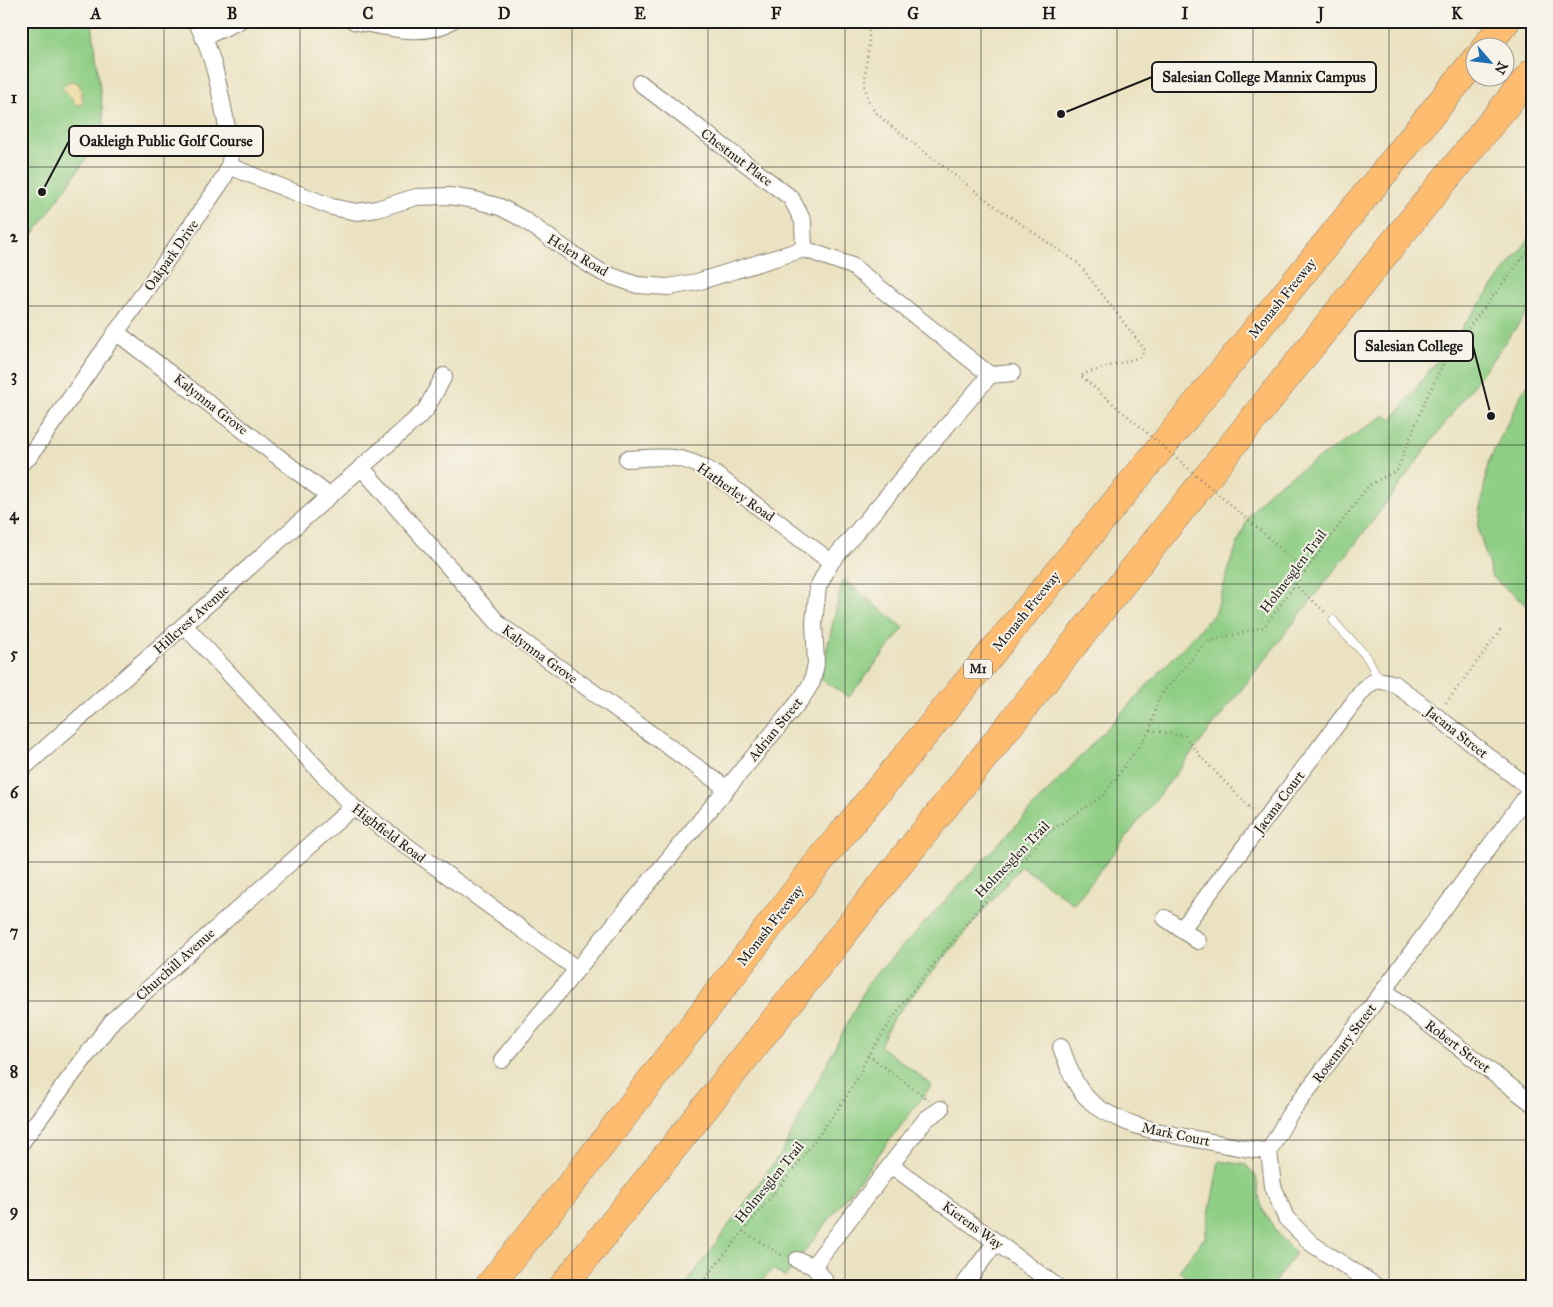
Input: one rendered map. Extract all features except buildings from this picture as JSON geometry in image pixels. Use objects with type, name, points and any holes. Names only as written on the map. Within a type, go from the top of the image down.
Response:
[{"type":"highway","points":[[1493,38],[1506,21]]},
{"type":"highway","name":"Monash Freeway","points":[[489,1286],[576,1179],[815,867],[1150,461],[1466,71]]},
{"type":"highway","points":[[563,1286],[1392,244],[1532,73]]},
{"type":"street","name":"Oakpark Drive","points":[[21,463],[29,457],[220,184],[229,166],[231,155],[229,139],[216,73],[212,56],[196,21]]},
{"type":"street","points":[[204,37],[239,21]]},
{"type":"street","points":[[354,21],[430,30],[442,27],[451,21]]},
{"type":"street","name":"Chestnut Place","points":[[640,83],[791,198],[803,221],[804,250]]},
{"type":"street","name":"Helen Road","points":[[229,166],[332,207],[356,212],[377,209],[416,197],[449,196],[475,200],[500,207],[603,273],[637,285],[668,287],[697,282],[804,250]]},
{"type":"street","points":[[804,250],[852,266],[990,375],[1012,373]]},
{"type":"street","name":"Kalymna Grove","points":[[116,332],[329,496]]},
{"type":"street","name":"Adrian Street","points":[[502,1060],[802,698],[812,682],[816,664],[814,622],[818,587],[831,562],[990,375]]},
{"type":"street","name":"Hillcrest Avenue","points":[[21,770],[425,412],[444,376]]},
{"type":"street","name":"Hatherley Road","points":[[627,458],[676,457],[696,462],[831,562]]},
{"type":"street","name":"Kalymna Grove","points":[[361,467],[500,625],[726,788]]},
{"type":"street","name":"Highfield Road","points":[[184,625],[353,807],[577,969]]},
{"type":"street","name":"Jacana Street","points":[[1378,679],[1395,684],[1531,790]]},
{"type":"street","name":"Jacana Court","points":[[1182,929],[1360,694],[1369,684],[1378,679]]},
{"type":"street","name":"Rosemary Street","points":[[1269,1152],[1289,1115],[1384,990],[1531,790]]},
{"type":"street","name":"Churchill Avenue","points":[[21,1143],[114,1020],[353,807]]},
{"type":"street","points":[[1165,918],[1198,941]]},
{"type":"street","name":"Robert Street","points":[[1384,990],[1532,1103]]},
{"type":"street","name":"Mark Court","points":[[1061,1047],[1082,1094],[1108,1112],[1137,1126],[1158,1132],[1269,1152]]},
{"type":"street","points":[[814,1266],[926,1119],[941,1109]]},
{"type":"street","points":[[1269,1152],[1272,1186],[1286,1218],[1312,1244],[1376,1286]]},
{"type":"street","name":"Kierens Way","points":[[891,1165],[1056,1286]]},
{"type":"street","points":[[963,1286],[996,1242]]},
{"type":"street","points":[[797,1260],[814,1266],[824,1279]]},
{"type":"lane","points":[[1333,620],[1340,630],[1364,653],[1378,679]]},
{"type":"path","points":[[867,21],[870,31],[865,89],[870,106],[886,122],[996,207],[1078,263],[1145,350],[1140,357],[1083,374],[1082,377],[1297,564],[1296,585],[1333,620]]},
{"type":"path","name":"Holmesglen Trail","points":[[699,1286],[796,1166],[845,1100],[868,1054],[903,1002],[978,909],[1047,833],[1104,795],[1150,730],[1159,697],[1206,642],[1264,627],[1369,485],[1397,470],[1425,401],[1448,354],[1532,246]]},
{"type":"path","points":[[1436,716],[1502,627]]},
{"type":"path","points":[[1150,730],[1185,736],[1202,758],[1264,822]]},
{"type":"path","points":[[868,1054],[941,1109]]},
{"type":"path","points":[[742,1231],[780,1254],[797,1260]]},
{"type":"path","points":[[1195,1286],[1196,1280]]},
{"type":"green space","points":[[21,21],[92,21],[105,132],[21,252]]},
{"type":"green space","points":[[1532,235],[1532,306],[1369,526],[1074,904],[1021,866],[892,1020],[880,1046],[932,1085],[785,1277],[773,1269],[757,1286],[685,1286],[783,1150],[868,983],[1216,612],[1232,558],[1249,515],[1271,489],[1385,415],[1392,420]]},
{"type":"green space","points":[[1532,382],[1532,610],[1492,577],[1478,527],[1488,463],[1524,389]]},
{"type":"green space","points":[[843,579],[904,628],[849,697],[820,679]]},
{"type":"green space","points":[[1219,1161],[1246,1165],[1256,1176],[1260,1201],[1265,1214],[1281,1238],[1296,1253],[1272,1286],[1181,1286],[1187,1278],[1179,1271],[1205,1237]]},
{"type":"sand","points":[[73,81],[80,85],[83,102],[80,105],[75,105],[71,97],[62,88],[68,82]]},
{"type":"place","name":"Salesian College Mannix Campus","points":[[1061,114]]},
{"type":"place","name":"Oakleigh Public Golf Course","points":[[42,192]]},
{"type":"place","name":"Salesian College","points":[[1491,416]]}]
